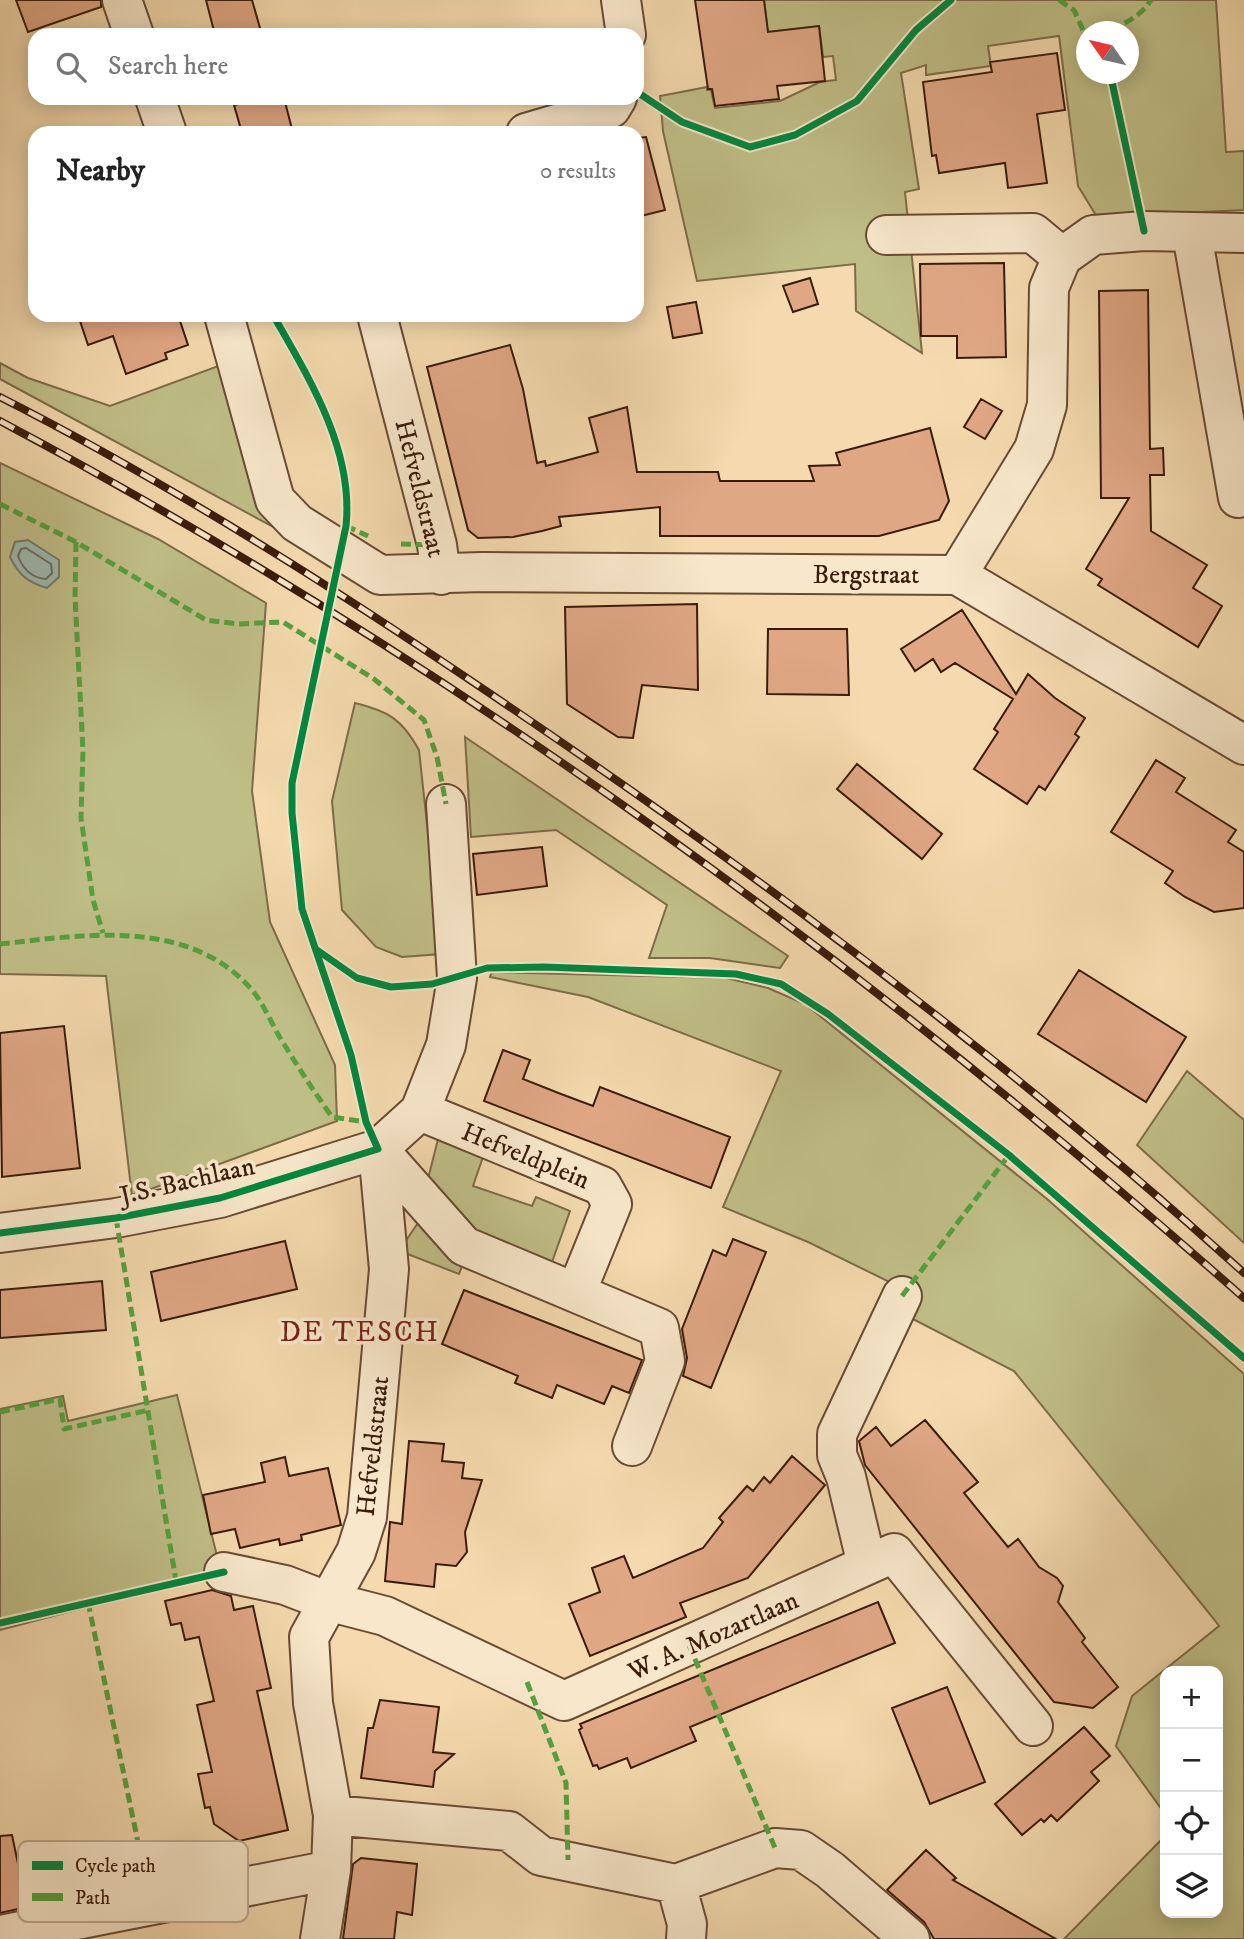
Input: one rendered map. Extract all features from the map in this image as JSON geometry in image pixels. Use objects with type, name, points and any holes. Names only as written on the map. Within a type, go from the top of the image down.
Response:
[{"type":"street","points":[[122,0],[132,28]]},
{"type":"street","points":[[621,0],[625,28]]},
{"type":"street","points":[[157,105],[165,126]]},
{"type":"street","points":[[550,126],[611,108],[613,105]]},
{"type":"street","points":[[957,575],[1034,449],[1047,405],[1049,288],[1062,257],[1093,235],[1144,231],[1244,233]]},
{"type":"street","points":[[886,234],[1033,233],[1062,257]]},
{"type":"street","points":[[1192,234],[1238,498]]},
{"type":"street","name":"Hefveldstraat","points":[[226,322],[275,500],[297,523],[380,575],[441,575],[438,545],[379,322]]},
{"type":"street","name":"Bergstraat","points":[[441,575],[483,572],[957,575],[1244,745]]},
{"type":"street","points":[[446,804],[457,978],[446,1045],[420,1111],[378,1149],[464,1246],[659,1328],[666,1360],[632,1446]]},
{"type":"street","name":"Hefveldplein","points":[[420,1111],[601,1186],[612,1204],[576,1293]]},
{"type":"street","name":"Hefveldstraat","points":[[320,1939],[331,1870],[333,1815],[313,1703],[309,1637],[356,1552],[367,1517],[389,1269],[378,1149]]},
{"type":"street","name":"J.S. Bachlaan","points":[[0,1233],[116,1219],[220,1198],[378,1149]]},
{"type":"street","points":[[867,1565],[850,1490],[837,1455],[837,1434],[902,1296]]},
{"type":"street","name":"W. A. Mozartlaan","points":[[327,1601],[385,1616],[564,1701],[894,1552],[1033,1726]]},
{"type":"street","points":[[224,1572],[285,1585],[327,1601]]},
{"type":"street","points":[[333,1815],[509,1831],[541,1856],[676,1884],[775,1848],[801,1850],[830,1870],[910,1939]]},
{"type":"street","points":[[248,1886],[331,1870]]},
{"type":"street","points":[[676,1884],[687,1924],[686,1939]]},
{"type":"street","points":[[0,1935],[66,1922]]},
{"type":"shaded area","points":[[764,0],[1216,0],[1226,152],[1244,151],[1244,210],[1097,217],[1078,186],[1059,36],[988,46],[991,66],[926,75],[926,65],[901,73],[919,189],[905,192],[922,353],[856,311],[855,264],[697,281],[663,131],[660,96],[707,87],[707,90],[711,90],[715,108],[780,101],[820,82],[836,80],[833,56],[823,57],[819,26],[768,32]]},
{"type":"shaded area","points":[[0,363],[28,378],[110,406],[221,365],[277,529],[0,379]]},
{"type":"shaded area","points":[[0,463],[158,539],[266,603],[252,791],[270,922],[335,1065],[337,1121],[132,1196],[106,976],[0,974]]},
{"type":"shaded area","points":[[355,703],[377,709],[393,718],[419,750],[441,954],[402,957],[376,947],[342,910],[332,801]]},
{"type":"shaded area","points":[[465,737],[788,956],[780,968],[710,958],[649,958],[667,905],[556,830],[471,837]]},
{"type":"shaded area","points":[[492,972],[726,978],[768,988],[805,1004],[1047,1199],[1244,1374],[1244,1939],[1064,1939],[1160,1841],[1160,1918],[1223,1918],[1223,1666],[1169,1666],[1219,1626],[1213,1618],[1014,1371],[907,1316],[916,1295],[808,1242],[723,1207],[781,1071],[588,997],[490,977]]},
{"type":"shaded area","points":[[1187,1071],[1244,1120],[1244,1243],[1137,1145]]},
{"type":"shaded area","points":[[440,1131],[486,1148],[473,1186],[532,1206],[536,1197],[570,1211],[551,1265],[469,1230],[426,1187]]},
{"type":"shaded area","points":[[418,1223],[464,1261],[459,1274],[405,1253],[405,1242]]},
{"type":"shaded area","points":[[177,1395],[221,1572],[0,1630],[0,1409],[63,1396],[68,1421]]},
{"type":"shaded area","points":[[1160,1673],[1160,1807],[1116,1746],[1132,1696]]},
{"type":"water","points":[[28,540],[59,560],[59,577],[47,588],[24,577],[10,557],[15,542]]},
{"type":"building","points":[[16,0],[101,0],[101,7],[40,28],[28,28],[28,32]]},
{"type":"building","points":[[206,0],[252,0],[260,28],[213,28]]},
{"type":"building","points":[[695,0],[764,0],[768,32],[819,26],[825,81],[777,86],[779,99],[715,106],[712,89],[708,89]]},
{"type":"building","points":[[1057,53],[1065,110],[1037,114],[1047,183],[1008,188],[1005,163],[939,173],[936,155],[932,156],[923,82],[992,72],[990,62]]},
{"type":"building","points":[[234,105],[286,105],[291,126],[240,126]]},
{"type":"building","points":[[644,137],[665,210],[644,215]]},
{"type":"building","points":[[1004,263],[1006,357],[957,358],[957,336],[921,336],[920,264]]},
{"type":"building","points":[[810,278],[818,304],[793,312],[783,286]]},
{"type":"building","points":[[1148,290],[1150,449],[1163,448],[1164,475],[1150,475],[1151,531],[1207,565],[1193,588],[1222,606],[1198,647],[1098,585],[1102,579],[1086,569],[1129,498],[1101,498],[1099,291]]},
{"type":"building","points":[[696,302],[702,333],[673,338],[667,307]]},
{"type":"building","points":[[80,322],[180,322],[188,345],[165,353],[167,359],[126,374],[113,336],[88,345]]},
{"type":"building","points":[[510,345],[523,389],[537,463],[545,461],[546,466],[598,452],[589,418],[627,407],[637,472],[718,472],[720,481],[814,481],[809,466],[840,465],[836,453],[930,428],[949,501],[939,520],[879,536],[660,536],[660,507],[559,517],[561,526],[542,531],[513,537],[478,538],[468,530],[427,367]]},
{"type":"building","points":[[981,399],[1002,411],[985,439],[964,427]]},
{"type":"building","points":[[697,604],[698,690],[642,685],[633,738],[618,737],[567,704],[565,607]]},
{"type":"building","points":[[962,610],[1016,694],[1028,674],[1055,698],[1085,718],[1075,734],[1079,737],[1045,790],[1039,786],[1027,804],[974,769],[998,732],[994,729],[1013,699],[955,663],[941,672],[933,659],[915,671],[901,649]]},
{"type":"building","points":[[768,629],[847,629],[849,695],[767,694]]},
{"type":"building","points":[[1156,760],[1185,778],[1176,792],[1236,830],[1228,842],[1244,852],[1244,908],[1214,912],[1185,897],[1165,883],[1173,871],[1111,832]]},
{"type":"building","points":[[857,764],[942,834],[922,859],[837,789]]},
{"type":"building","points":[[542,847],[547,886],[477,895],[473,854]]},
{"type":"building","points":[[1079,970],[1186,1037],[1146,1102],[1038,1034]]},
{"type":"building","points":[[64,1026],[80,1168],[2,1177],[0,1033]]},
{"type":"building","points":[[503,1050],[530,1060],[523,1079],[561,1094],[593,1106],[600,1087],[730,1137],[711,1188],[484,1101]]},
{"type":"building","points":[[733,1239],[766,1252],[711,1388],[683,1376],[687,1358],[682,1329],[713,1250],[726,1256]]},
{"type":"building","points":[[285,1241],[297,1289],[161,1321],[151,1272]]},
{"type":"building","points":[[102,1281],[106,1330],[0,1338],[0,1290]]},
{"type":"building","points":[[464,1290],[642,1360],[629,1393],[612,1386],[604,1404],[557,1385],[552,1398],[515,1383],[518,1376],[442,1344]]},
{"type":"building","points":[[925,1420],[978,1482],[964,1493],[1008,1547],[1018,1539],[1039,1567],[1057,1578],[1063,1586],[1058,1602],[1085,1638],[1082,1642],[1118,1687],[1093,1708],[1054,1702],[865,1465],[859,1441],[876,1427],[891,1446]]},
{"type":"building","points":[[409,1441],[444,1444],[442,1461],[464,1463],[462,1478],[482,1480],[465,1532],[467,1552],[456,1566],[436,1564],[434,1587],[385,1581],[390,1522],[402,1524]]},
{"type":"building","points":[[792,1456],[825,1485],[748,1578],[680,1603],[686,1617],[590,1656],[569,1604],[600,1592],[592,1568],[624,1556],[633,1578],[703,1548],[723,1522],[719,1518],[747,1486],[753,1491],[764,1477],[770,1483]]},
{"type":"building","points":[[285,1457],[289,1476],[328,1468],[341,1525],[301,1535],[302,1540],[280,1545],[279,1539],[240,1548],[235,1529],[211,1534],[203,1495],[265,1482],[261,1463]]},
{"type":"building","points":[[212,1590],[231,1596],[234,1610],[253,1606],[271,1688],[257,1691],[288,1830],[239,1841],[214,1824],[210,1807],[205,1808],[198,1774],[212,1772],[197,1705],[214,1701],[199,1637],[185,1640],[181,1623],[171,1625],[165,1601]]},
{"type":"building","points":[[878,1602],[895,1643],[690,1727],[696,1741],[631,1768],[627,1758],[599,1769],[597,1765],[593,1766],[579,1730],[582,1728],[580,1724]]},
{"type":"building","points":[[947,1687],[985,1782],[930,1804],[892,1708]]},
{"type":"building","points":[[380,1700],[439,1707],[433,1752],[454,1754],[435,1771],[433,1787],[361,1778],[368,1728],[373,1728]]},
{"type":"building","points":[[1084,1727],[1110,1756],[1091,1772],[1099,1781],[1057,1821],[1051,1815],[1044,1822],[1041,1819],[1022,1835],[995,1804]]},
{"type":"building","points":[[12,1835],[18,1864],[18,1909],[0,1913],[0,1836]]},
{"type":"building","points":[[926,1850],[956,1878],[953,1880],[1056,1939],[934,1939],[924,1922],[887,1890]]},
{"type":"building","points":[[361,1858],[417,1864],[412,1915],[397,1912],[394,1939],[343,1939],[353,1864]]},
{"type":"railway","points":[[0,397],[146,476],[289,562],[429,653],[655,807],[829,933],[999,1065],[1082,1132],[1244,1273]]},
{"type":"railway","points":[[0,421],[167,513],[330,611],[491,714],[648,823],[802,936],[952,1053],[1100,1174],[1244,1298]]},
{"type":"marked path","points":[[1059,0],[1074,10],[1079,21]]},
{"type":"marked path","points":[[1128,21],[1151,0]]},
{"type":"marked path","points":[[0,504],[76,542],[206,620],[238,624],[283,622],[374,679],[424,720],[437,757],[446,804]]},
{"type":"marked path","points":[[346,526],[368,536]]},
{"type":"marked path","points":[[76,542],[75,597],[83,751],[81,818],[93,900],[103,933]]},
{"type":"marked path","points":[[401,544],[437,545]]},
{"type":"marked path","points":[[0,944],[66,937],[134,936],[166,941],[198,951],[226,967],[252,990],[332,1117],[366,1122]]},
{"type":"marked path","points":[[902,1296],[1009,1155]]},
{"type":"marked path","points":[[116,1218],[176,1581]]},
{"type":"marked path","points":[[0,1412],[60,1399],[64,1429],[149,1410]]},
{"type":"marked path","points":[[88,1602],[138,1841]]},
{"type":"marked path","points":[[689,1645],[775,1848]]},
{"type":"marked path","points":[[527,1682],[566,1783],[568,1860]]},
{"type":"cycle path","points":[[644,97],[682,122],[750,147],[795,135],[857,101],[916,30],[951,0]]},
{"type":"cycle path","points":[[1112,84],[1144,231]]},
{"type":"cycle path","points":[[0,1233],[116,1218],[220,1198],[378,1149],[366,1122],[351,1055],[302,909],[292,813],[292,783],[346,526],[347,498],[336,442],[326,416],[277,322]]},
{"type":"cycle path","points":[[317,950],[357,978],[391,987],[432,984],[487,968],[544,967],[736,974],[781,984],[828,1014],[1009,1155],[1244,1358]]},
{"type":"cycle path","points":[[0,1623],[224,1572]]},
{"type":"district","name":"DE TESCH","points":[[360,1331]]}]
